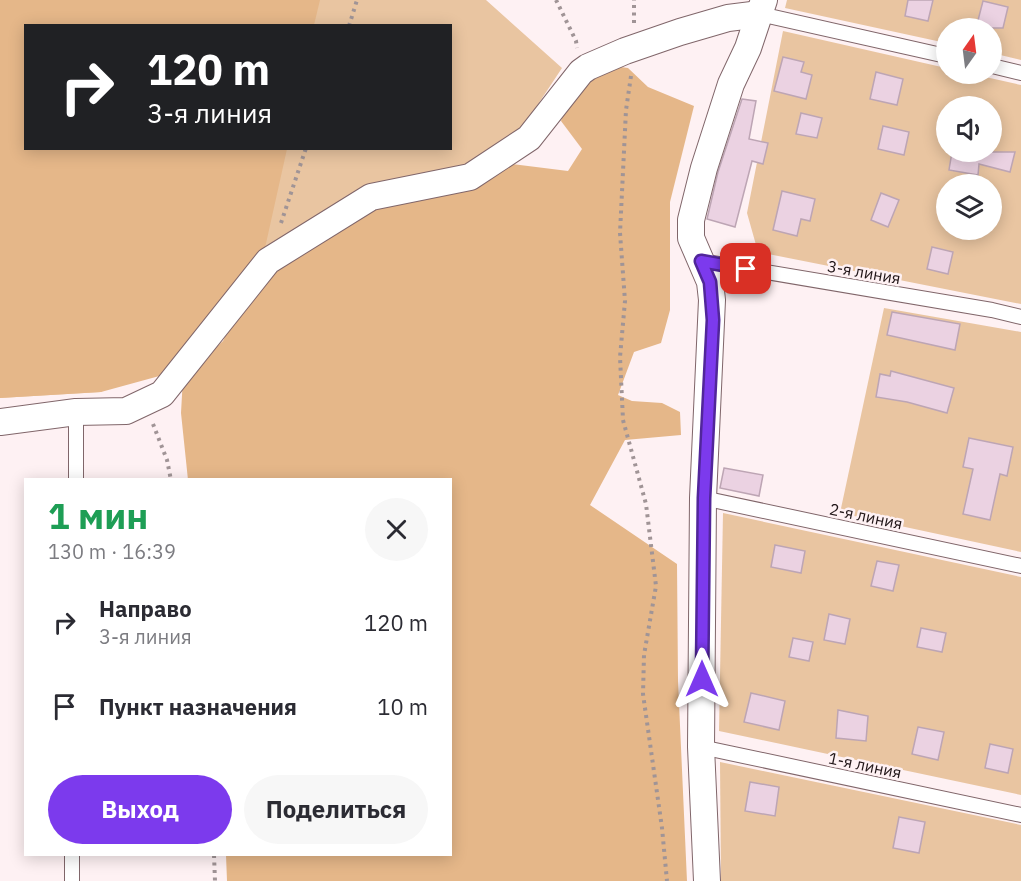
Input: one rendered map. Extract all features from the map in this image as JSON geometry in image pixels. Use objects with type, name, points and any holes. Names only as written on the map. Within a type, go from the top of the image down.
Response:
[{"type":"street","points":[[0,422],[76,412],[126,411],[162,394],[268,261],[372,197],[470,177],[529,138],[581,72],[588,67],[634,48],[762,7]]},
{"type":"street","points":[[707,881],[701,747],[704,498],[713,320],[710,282],[691,238],[691,220],[704,168],[731,84],[762,7]]},
{"type":"lane","points":[[762,7],[936,53]]},
{"type":"lane","points":[[1002,68],[1021,73]]},
{"type":"lane","name":"3-я линия","points":[[701,261],[992,310],[1021,317]]},
{"type":"lane","points":[[76,412],[76,478]]},
{"type":"lane","name":"2-я линия","points":[[704,498],[1021,566]]},
{"type":"lane","name":"1-я линия","points":[[701,747],[1021,815]]},
{"type":"lane","points":[[72,856],[72,881]]},
{"type":"path","points":[[350,24],[357,0]]},
{"type":"path","points":[[556,0],[576,41],[581,72]]},
{"type":"path","points":[[634,48],[626,110],[620,233],[625,301],[620,357],[623,420],[646,504],[656,586],[644,655],[643,694],[667,881]]},
{"type":"path","points":[[268,261],[305,150]]},
{"type":"path","points":[[145,402],[167,460],[171,478]]},
{"type":"path","points":[[214,856],[215,881]]},
{"type":"shaded area","points":[[0,0],[486,0],[562,68],[515,139],[101,392],[0,398]]},
{"type":"shaded area","points":[[0,0],[320,0],[314,24],[24,24],[24,150],[287,150],[263,257],[163,375],[101,392],[0,398]]},
{"type":"shaded area","points":[[787,0],[1021,0],[1021,60],[1002,55],[1002,18],[936,18],[936,41],[785,8]]},
{"type":"shaded area","points":[[783,31],[936,66],[936,84],[1002,84],[1002,81],[1021,85],[1021,304],[758,252],[747,213]]},
{"type":"shaded area","points":[[605,65],[628,68],[648,87],[694,106],[670,202],[670,310],[661,343],[634,352],[618,395],[632,401],[662,403],[680,412],[681,435],[625,440],[590,505],[677,564],[678,681],[687,881],[227,881],[226,856],[452,856],[452,478],[188,478],[181,413],[183,377],[223,341],[242,300],[272,263],[376,200],[505,163],[568,171],[582,149],[561,121],[571,94]]},
{"type":"shaded area","points":[[884,308],[1021,332],[1021,552],[840,513]]},
{"type":"shaded area","points":[[723,513],[1021,577],[1021,795],[719,731]]},
{"type":"shaded area","points":[[720,762],[1021,825],[1021,881],[721,881]]},
{"type":"building","points":[[908,0],[933,0],[928,21],[905,16]]},
{"type":"building","points":[[983,1],[1008,7],[1003,28],[1002,18],[979,18]]},
{"type":"building","points":[[783,57],[804,62],[801,72],[812,75],[806,99],[774,91]]},
{"type":"building","points":[[876,72],[903,79],[897,105],[870,99]]},
{"type":"building","points":[[742,99],[756,101],[749,139],[768,143],[763,164],[752,161],[735,227],[707,219],[718,172]]},
{"type":"building","points":[[801,113],[822,118],[817,138],[796,134]]},
{"type":"building","points":[[883,126],[909,132],[904,155],[878,149]]},
{"type":"building","points":[[1002,152],[1015,152],[1010,172],[979,164],[978,174],[949,170],[950,162],[1002,162]]},
{"type":"building","points":[[782,191],[815,199],[810,221],[801,219],[797,236],[773,230]]},
{"type":"building","points":[[881,193],[899,200],[888,227],[871,220]]},
{"type":"building","points":[[932,247],[953,252],[948,274],[927,269]]},
{"type":"building","points":[[892,312],[960,324],[955,350],[887,335]]},
{"type":"building","points":[[891,371],[954,388],[947,413],[907,402],[876,397],[880,374],[890,376]]},
{"type":"building","points":[[969,438],[1013,447],[1007,476],[1000,474],[990,520],[963,514],[973,469],[963,467]]},
{"type":"building","points":[[724,468],[763,475],[759,496],[720,488]]},
{"type":"building","points":[[775,545],[805,551],[801,573],[771,567]]},
{"type":"building","points":[[877,561],[899,565],[893,591],[871,586]]},
{"type":"building","points":[[829,614],[850,619],[845,644],[824,640]]},
{"type":"building","points":[[921,628],[946,633],[942,652],[917,647]]},
{"type":"building","points":[[793,638],[813,642],[809,661],[789,657]]},
{"type":"building","points":[[751,693],[785,701],[779,730],[744,722]]},
{"type":"building","points":[[838,710],[868,716],[866,741],[836,738]]},
{"type":"building","points":[[918,727],[944,732],[938,760],[912,754]]},
{"type":"building","points":[[990,744],[1013,749],[1008,773],[985,768]]},
{"type":"building","points":[[750,782],[779,787],[775,816],[745,811]]},
{"type":"building","points":[[899,817],[925,822],[919,853],[893,848]]},
{"type":"route","points":[[702,679],[704,498],[713,320],[710,282],[701,261],[746,269]]}]
